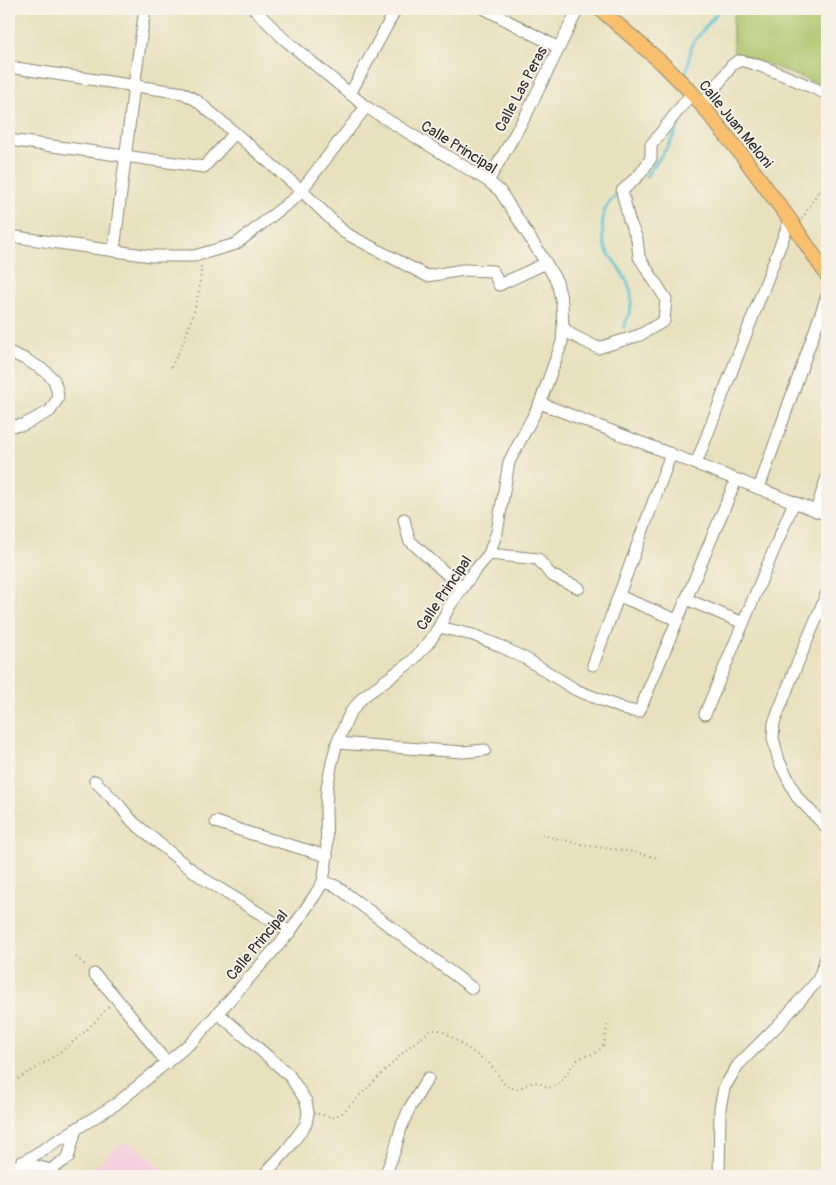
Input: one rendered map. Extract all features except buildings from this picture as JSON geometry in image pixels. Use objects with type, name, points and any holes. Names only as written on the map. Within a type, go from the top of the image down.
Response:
[{"type":"main road","name":"Calle Juan Meloni","points":[[600,9],[668,69],[689,95],[702,106],[741,154],[827,275]]},
{"type":"street","points":[[114,250],[142,9]]},
{"type":"street","name":"Calle Principal","points":[[9,1169],[116,1104],[193,1041],[290,932],[315,895],[323,882],[327,856],[327,788],[332,762],[350,714],[363,698],[412,661],[430,641],[448,607],[489,554],[497,532],[509,462],[540,403],[562,342],[562,303],[557,282],[500,191],[488,181],[366,107],[284,38],[254,9]]},
{"type":"street","points":[[350,94],[396,9]]},
{"type":"street","points":[[485,9],[560,48]]},
{"type":"street","name":"Calle Las Peras","points":[[488,181],[526,115],[578,9]]},
{"type":"street","points":[[702,106],[732,65],[738,61],[747,62],[827,94]]},
{"type":"street","points":[[9,67],[183,93],[196,100],[301,190],[345,233],[427,276],[463,270],[492,271],[499,285],[546,263]]},
{"type":"street","points":[[563,328],[572,336],[598,348],[640,336],[664,321],[666,299],[639,257],[637,239],[629,220],[622,192],[641,173],[651,158],[651,145],[689,95]]},
{"type":"street","points":[[9,236],[151,256],[194,256],[236,244],[296,197],[366,107]]},
{"type":"street","points":[[9,140],[204,167],[235,133]]},
{"type":"street","points":[[696,464],[793,225]]},
{"type":"street","points":[[759,488],[827,296]]},
{"type":"street","points":[[9,352],[45,371],[54,380],[58,398],[50,411],[23,425],[9,426]]},
{"type":"street","points":[[540,403],[827,515]]},
{"type":"street","points":[[593,665],[671,454]]},
{"type":"street","points":[[816,511],[827,477]]},
{"type":"street","points":[[439,627],[473,635],[498,645],[528,660],[576,690],[627,710],[638,712],[736,480]]},
{"type":"street","points":[[705,714],[794,502]]},
{"type":"street","points":[[404,519],[409,540],[462,588]]},
{"type":"street","points":[[489,554],[538,558],[551,575],[579,588]]},
{"type":"street","points":[[827,593],[774,723],[773,738],[779,761],[797,797],[827,828]]},
{"type":"street","points":[[619,596],[677,620]]},
{"type":"street","points":[[686,599],[743,623]]},
{"type":"street","points":[[338,743],[463,752],[485,750]]},
{"type":"street","points":[[95,781],[134,822],[204,880],[290,932]]},
{"type":"street","points":[[216,822],[327,856]]},
{"type":"street","points":[[323,882],[336,886],[472,988]]},
{"type":"street","points":[[719,1176],[720,1108],[724,1088],[738,1065],[781,1022],[818,980],[827,956]]},
{"type":"street","points":[[94,974],[116,997],[167,1063]]},
{"type":"street","points":[[218,1013],[289,1075],[306,1101],[308,1113],[306,1124],[287,1150],[263,1176]]},
{"type":"street","points":[[385,1176],[396,1150],[401,1128],[409,1109],[428,1078]]},
{"type":"street","points":[[22,1162],[50,1170],[68,1158],[76,1129]]},
{"type":"path","points":[[793,225],[819,190],[827,192]]},
{"type":"path","points":[[171,367],[182,345],[196,307],[201,281],[201,254]]},
{"type":"path","points":[[542,835],[588,846],[634,852],[659,858]]},
{"type":"path","points":[[76,957],[94,974]]},
{"type":"path","points":[[9,1083],[23,1076],[76,1040],[98,1019],[116,997]]},
{"type":"path","points":[[308,1113],[333,1117],[342,1114],[409,1048],[432,1030],[446,1032],[479,1055],[490,1064],[506,1086],[517,1089],[533,1082],[552,1088],[558,1084],[580,1058],[598,1052],[603,1046],[607,1025]]},
{"type":"shaded area","points":[[124,1143],[137,1147],[170,1176],[86,1176]]},
{"type":"green space","points":[[736,9],[827,9],[827,87],[734,52],[733,25]]},
{"type":"waterway","points":[[9,15],[11,9]]},
{"type":"waterway","points":[[685,81],[692,44],[720,9]]},
{"type":"waterway","points":[[646,176],[672,139],[681,115]]},
{"type":"waterway","points":[[620,193],[606,207],[603,218],[603,230],[606,249],[630,289],[631,304],[624,327]]}]
